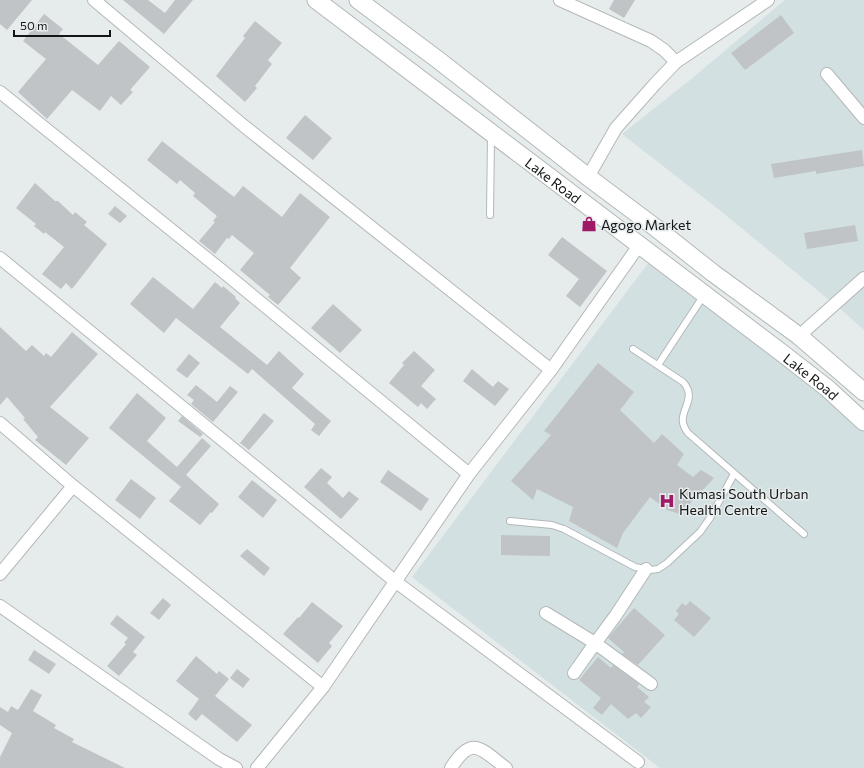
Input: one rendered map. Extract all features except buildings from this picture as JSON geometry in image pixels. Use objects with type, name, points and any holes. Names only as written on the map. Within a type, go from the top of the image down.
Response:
[{"type":"main road","name":"Lake Road","points":[[316,0],[640,244],[704,295],[827,388],[864,422]]},
{"type":"main road","name":"Lake Road","points":[[358,0],[437,59],[588,178],[799,336],[864,392]]},
{"type":"street","points":[[94,0],[244,126],[551,370]]},
{"type":"street","points":[[560,0],[651,41],[664,50],[676,62]]},
{"type":"street","points":[[588,178],[616,128],[676,62],[768,0]]},
{"type":"street","points":[[828,74],[864,118]]},
{"type":"street","points":[[0,92],[220,269],[469,474]]},
{"type":"street","points":[[257,768],[323,687],[469,474],[551,370],[640,244]]},
{"type":"street","points":[[0,258],[396,582],[638,762]]},
{"type":"street","points":[[799,336],[864,278]]},
{"type":"street","points":[[0,423],[73,486],[323,687]]},
{"type":"street","points":[[0,574],[73,486]]},
{"type":"street","points":[[574,673],[646,570]]},
{"type":"street","points":[[0,606],[217,763],[236,768]]},
{"type":"street","points":[[546,613],[595,643],[651,684]]},
{"type":"street","points":[[451,768],[463,751],[474,747],[480,749],[506,768]]},
{"type":"lane","points":[[490,215],[491,132]]},
{"type":"lane","points":[[658,365],[704,295]]},
{"type":"lane","points":[[633,349],[683,382],[688,390],[689,396],[682,422],[688,433],[804,534]]},
{"type":"lane","points":[[510,521],[544,524],[564,529],[635,567],[646,570],[658,569],[667,563],[700,532],[710,518],[734,474]]},
{"type":"shaded area","points":[[785,0],[864,0],[864,330],[717,208],[622,134],[690,80]]},
{"type":"shaded area","name":"Kumasi South Urban Health Centre","points":[[649,262],[864,424],[864,768],[660,768],[412,577]]},
{"type":"place","name":"Agogo Market","points":[[589,224]]},
{"type":"place","name":"Kumasi South Urban Health Centre","points":[[667,501]]}]
